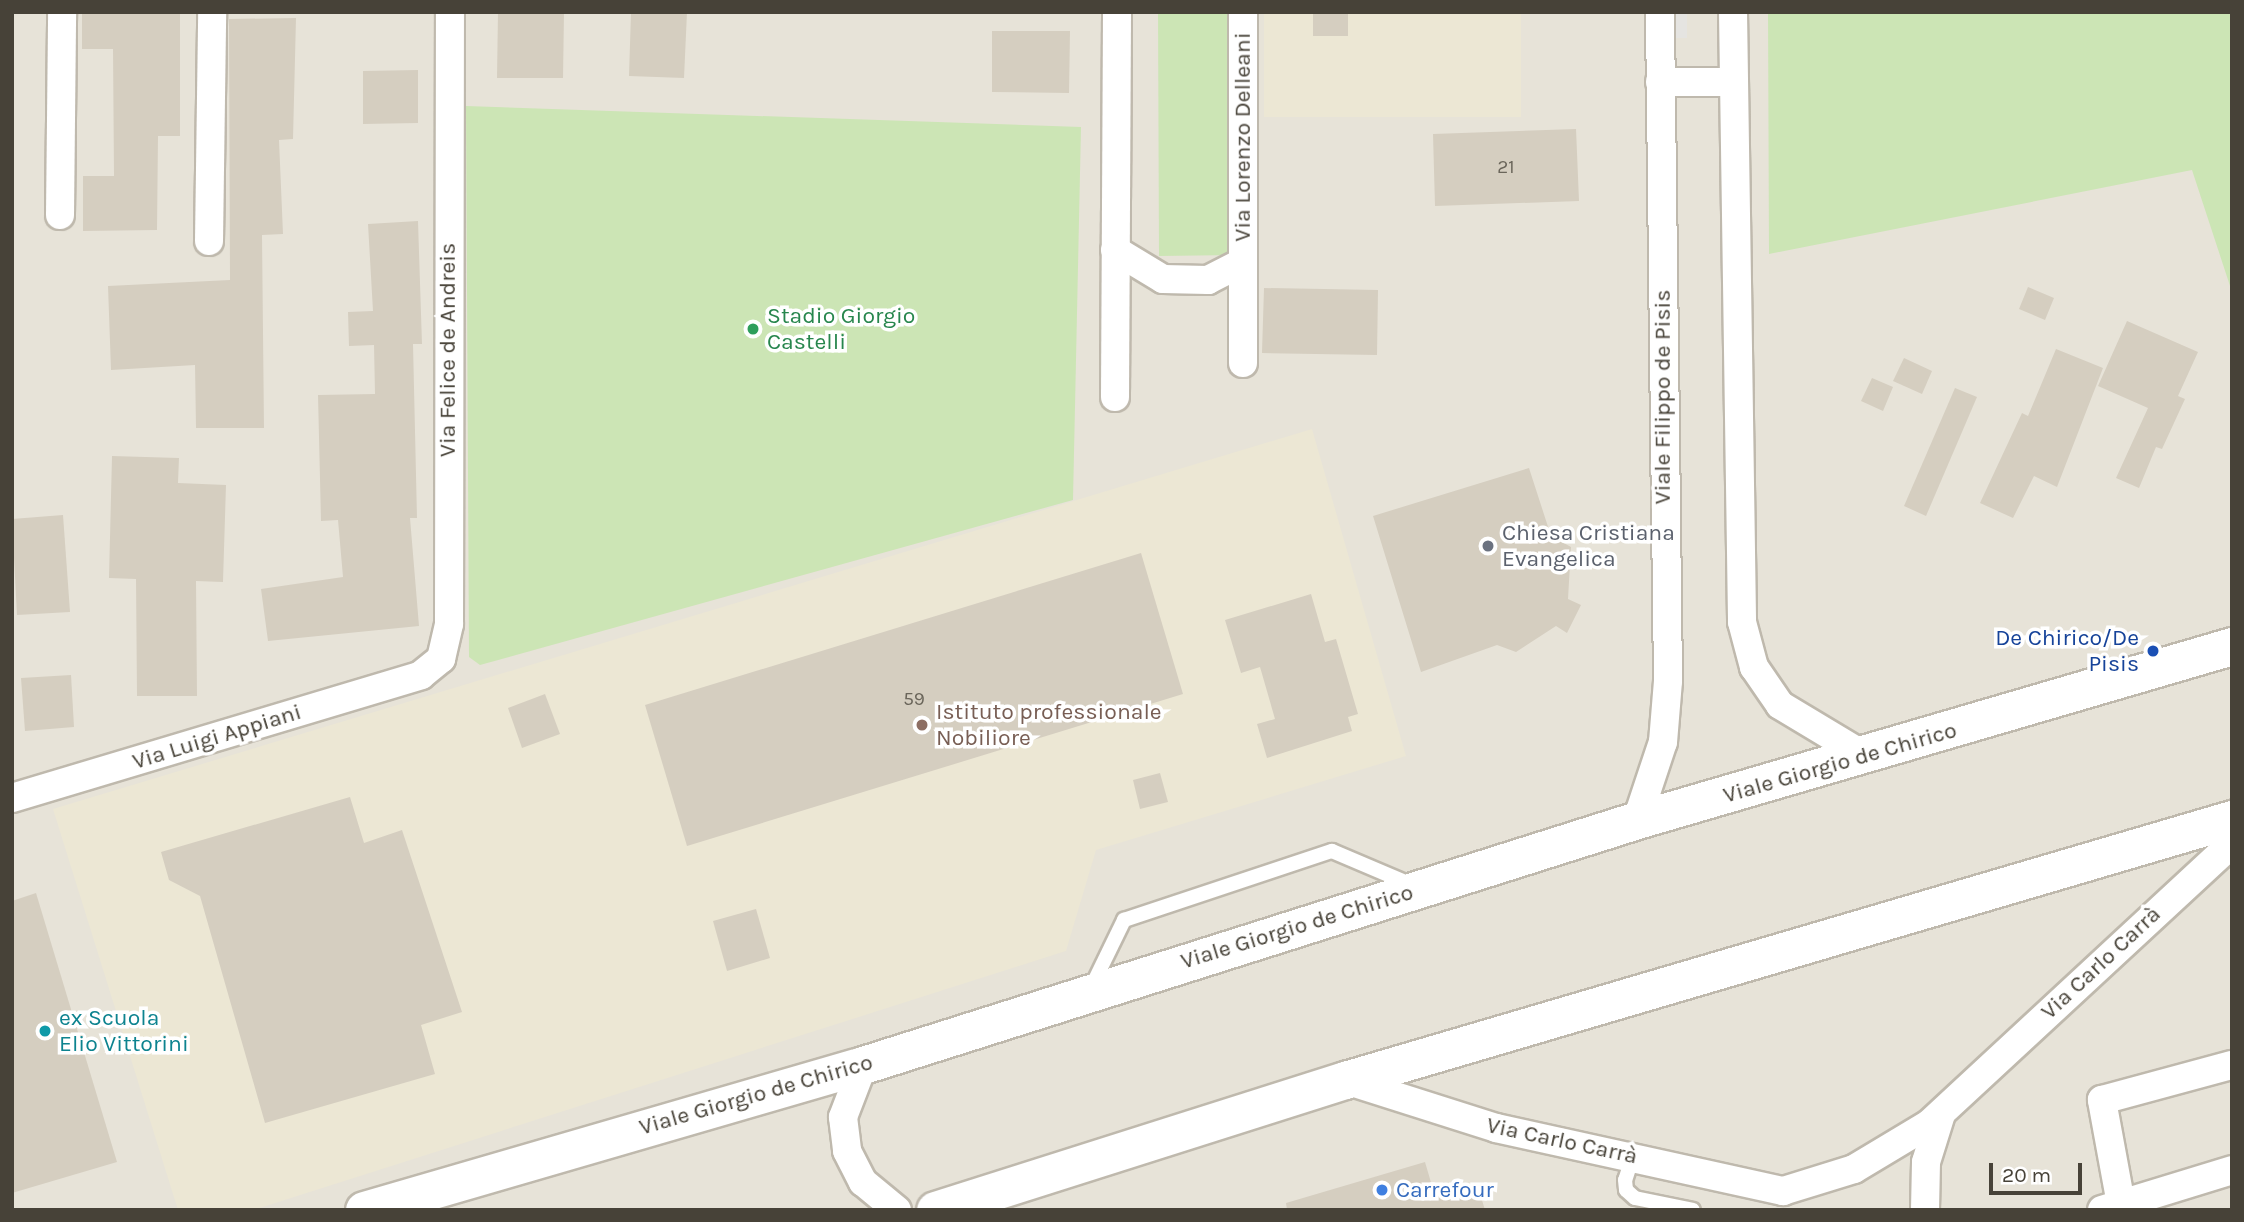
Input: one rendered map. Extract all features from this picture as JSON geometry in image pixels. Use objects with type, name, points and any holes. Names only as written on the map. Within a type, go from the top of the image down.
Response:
[{"type":"street","points":[[60,215],[62,12]]},
{"type":"street","points":[[209,241],[212,12]]},
{"type":"street","name":"Via Felice de Andreis","points":[[421,675],[441,659],[449,624],[450,12]]},
{"type":"street","points":[[1115,397],[1117,12]]},
{"type":"street","name":"Via Lorenzo Delleani","points":[[1243,12],[1243,363]]},
{"type":"street","name":"Viale Filippo de Pisis","points":[[1637,820],[1662,742],[1668,681],[1660,12]]},
{"type":"street","points":[[1733,12],[1742,622],[1754,667],[1780,705],[1865,756]]},
{"type":"street","points":[[1660,82],[1734,82]]},
{"type":"street","name":"Via Lorenzo Delleani","points":[[1115,250],[1163,279],[1208,280],[1243,262]]},
{"type":"street","name":"Viale Giorgio de Chirico","points":[[364,1210],[863,1065],[1637,820],[1865,756],[2232,646]]},
{"type":"street","name":"Via Luigi Appiani","points":[[12,798],[421,675]]},
{"type":"street","points":[[936,1210],[1345,1080],[2232,819]]},
{"type":"street","name":"Via Carlo Carrà","points":[[1345,1080],[1496,1128],[1633,1156],[1791,1200],[1862,1166],[1941,1114],[2232,843]]},
{"type":"street","points":[[863,1065],[843,1117],[847,1151],[863,1182],[897,1210]]},
{"type":"street","points":[[2232,1065],[2102,1100],[2112,1207],[2232,1170]]},
{"type":"street","name":"Via Carlo Carrà","points":[[1925,1210],[1926,1162],[1941,1114]]},
{"type":"lane","points":[[1089,992],[1124,920],[1332,851],[1420,888]]},
{"type":"lane","points":[[1633,1156],[1625,1180],[1626,1190],[1635,1198],[1693,1210]]},
{"type":"shaded area","points":[[12,12],[2232,12],[2232,1210],[12,1210]]},
{"type":"shaded area","points":[[1264,12],[1521,12],[1521,117],[1264,117]]},
{"type":"shaded area","points":[[1675,12],[1687,12],[1687,38],[1675,38]]},
{"type":"shaded area","points":[[1312,429],[1406,756],[1096,850],[1066,951],[253,1210],[178,1210],[53,809]]},
{"type":"green space","points":[[1158,12],[1236,12],[1237,255],[1159,256]]},
{"type":"green space","points":[[1768,12],[2232,12],[2232,292],[2192,170],[1769,254]]},
{"type":"green space","points":[[466,106],[1081,127],[1073,500],[480,665],[469,657]]},
{"type":"building","points":[[82,12],[180,12],[180,136],[158,136],[157,230],[83,231],[83,176],[114,176],[113,49],[82,49]]},
{"type":"building","points":[[498,12],[564,12],[563,78],[497,78]]},
{"type":"building","points":[[631,12],[687,12],[684,78],[629,76]]},
{"type":"building","points":[[1313,12],[1348,12],[1348,36],[1313,36]]},
{"type":"building","points":[[296,18],[293,139],[279,140],[283,234],[262,235],[264,428],[196,428],[195,365],[111,370],[108,286],[230,280],[229,19]]},
{"type":"building","points":[[992,31],[1070,31],[1069,93],[992,92]]},
{"type":"building","points":[[418,70],[418,123],[363,124],[363,71]]},
{"type":"building","points":[[1576,129],[1579,201],[1435,206],[1433,134]]},
{"type":"building","points":[[418,221],[422,344],[413,344],[417,518],[410,518],[419,626],[268,641],[261,589],[343,577],[338,520],[321,521],[318,395],[375,394],[374,345],[349,346],[348,312],[373,311],[368,224]]},
{"type":"building","points":[[2028,287],[2054,298],[2045,320],[2019,309]]},
{"type":"building","points":[[1264,288],[1378,290],[1377,355],[1262,353]]},
{"type":"building","points":[[2127,321],[2198,352],[2178,396],[2185,399],[2162,449],[2156,447],[2139,488],[2116,478],[2148,408],[2098,386]]},
{"type":"building","points":[[2056,349],[2103,368],[2057,487],[2034,476],[2013,518],[1980,503],[2022,413],[2028,416]]},
{"type":"building","points":[[1904,358],[1932,371],[1922,394],[1893,381]]},
{"type":"building","points":[[1872,378],[1893,387],[1883,411],[1861,401]]},
{"type":"building","points":[[1955,388],[1977,397],[1926,516],[1904,506]]},
{"type":"building","points":[[112,456],[179,458],[178,483],[226,485],[223,582],[196,581],[197,696],[137,696],[136,579],[109,578]]},
{"type":"building","points":[[1529,468],[1551,536],[1571,547],[1568,599],[1581,605],[1567,633],[1556,626],[1516,652],[1497,645],[1421,672],[1373,516]]},
{"type":"building","points":[[63,515],[70,612],[17,615],[12,519]]},
{"type":"building","points":[[1141,553],[1183,694],[687,846],[645,705]]},
{"type":"building","points":[[1311,594],[1325,642],[1336,639],[1358,714],[1348,717],[1352,731],[1267,758],[1257,724],[1275,719],[1260,667],[1241,673],[1225,620]]},
{"type":"building","points":[[71,675],[74,727],[25,731],[21,678]]},
{"type":"building","points":[[545,694],[560,734],[522,748],[508,708]]},
{"type":"building","points":[[1160,773],[1168,802],[1140,809],[1133,780]]},
{"type":"building","points":[[350,797],[364,843],[402,830],[462,1012],[421,1025],[435,1074],[265,1123],[200,896],[169,880],[161,852]]},
{"type":"building","name":"ex Scuola Elio Vittorini","points":[[36,893],[117,1162],[12,1193],[12,901]]},
{"type":"building","points":[[756,909],[770,958],[727,971],[713,921]]},
{"type":"building","name":"Carrefour","points":[[1425,1162],[1435,1196],[1477,1184],[1485,1210],[1287,1210],[1286,1203]]},
{"type":"place","name":"Stadio Giorgio Castelli","points":[[753,329]]},
{"type":"place","name":"Chiesa Cristiana Evangelica","points":[[1488,546]]},
{"type":"place","name":"De Chirico/De Pisis","points":[[2153,651]]},
{"type":"place","name":"Istituto professionale Nobiliore","points":[[922,725]]},
{"type":"place","name":"ex Scuola Elio Vittorini","points":[[45,1031]]},
{"type":"place","name":"Carrefour","points":[[1382,1190]]}]
